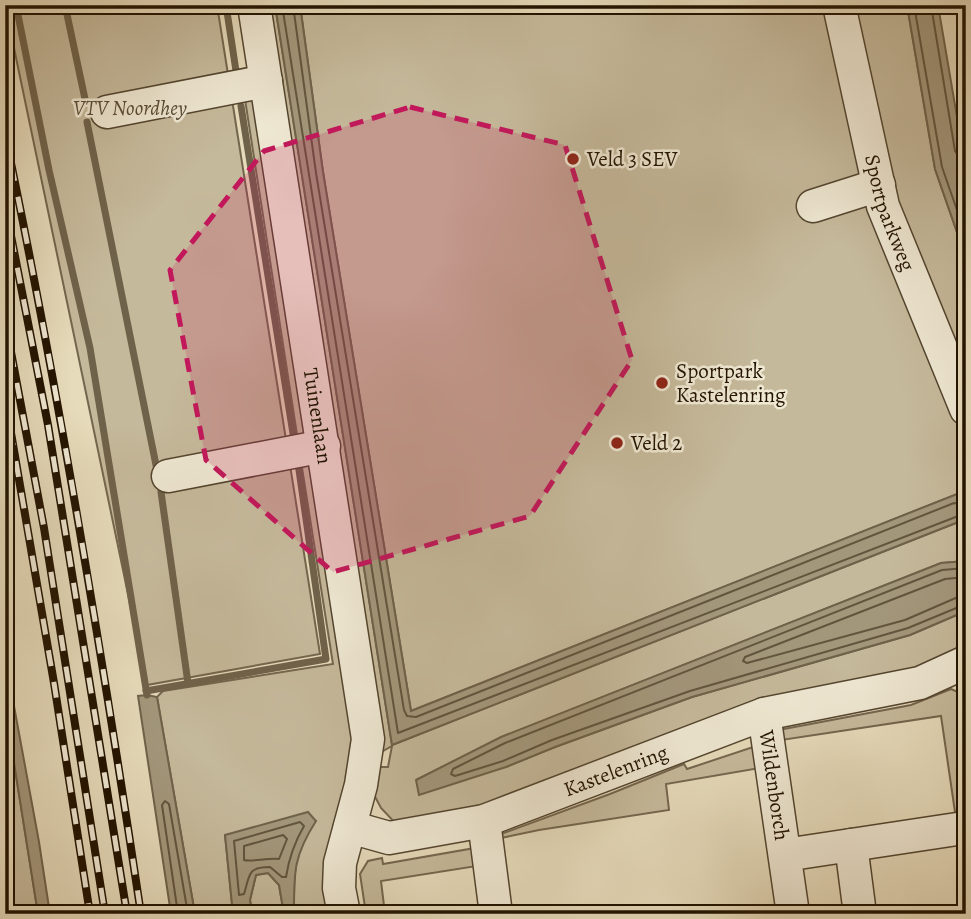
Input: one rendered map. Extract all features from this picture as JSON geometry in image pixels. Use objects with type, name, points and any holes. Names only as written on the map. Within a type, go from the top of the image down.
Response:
[{"type":"street","name":"Tuinenlaan","points":[[254,5],[369,739],[350,827]]},
{"type":"street","name":"Sportparkweg","points":[[839,5],[883,206],[966,409]]},
{"type":"street","points":[[107,112],[266,81]]},
{"type":"street","points":[[813,206],[879,185]]},
{"type":"street","points":[[168,476],[324,446]]},
{"type":"street","name":"Kastelenring","points":[[350,827],[389,838],[484,821],[764,714],[920,683],[966,662]]},
{"type":"street","name":"Wildenborch","points":[[764,714],[793,914]]},
{"type":"street","points":[[484,821],[496,914]]},
{"type":"street","points":[[344,914],[339,888],[340,863],[350,827]]},
{"type":"street","name":"Wildenborch","points":[[785,855],[957,829]]},
{"type":"street","points":[[851,845],[856,913]]},
{"type":"highlighted area","points":[[410,107],[565,145],[632,360],[530,516],[333,572],[206,460],[170,270],[264,151]]},
{"type":"green space","name":"VTV Noordhey","points":[[5,5],[217,5],[320,654],[147,685]]},
{"type":"green space","points":[[263,5],[275,5],[392,745],[966,519],[966,561],[941,563],[502,737],[416,780],[506,767],[692,697],[910,635],[966,611],[966,650],[899,678],[472,813],[397,825],[381,808],[372,791],[376,767],[388,767],[392,746],[378,754]]},
{"type":"green space","name":"Sportpark Kastelenring","points":[[300,5],[907,5],[935,169],[966,258],[966,505],[957,494],[411,711],[323,172]]},
{"type":"green space","points":[[244,93],[258,97],[311,433],[298,441]]},
{"type":"green space","points":[[300,455],[316,460],[360,741],[335,914],[294,914],[298,855],[315,821],[225,835],[233,914],[195,914],[157,697],[163,691],[333,664]]},
{"type":"green space","points":[[951,689],[958,692],[966,713],[966,817],[956,819],[941,716],[775,741],[772,734],[784,729],[911,705]]},
{"type":"green space","points":[[5,706],[38,914],[5,914]]},
{"type":"green space","points":[[756,746],[760,768],[666,784],[669,810],[501,838],[493,837],[684,764],[687,769]]},
{"type":"green space","points":[[475,848],[477,866],[381,881],[385,914],[366,914],[360,874],[368,861],[382,858],[383,864]]},
{"type":"green space","points":[[268,873],[279,885],[284,914],[252,914],[250,900],[256,875]]},
{"type":"water","points":[[275,5],[300,5],[323,172],[411,711],[957,494],[964,502],[966,519],[392,745]]},
{"type":"water","points":[[907,5],[938,5],[966,170],[966,258],[935,169]]},
{"type":"water","points":[[966,561],[966,611],[910,635],[692,697],[506,767],[419,795],[416,780],[501,737],[941,563]]},
{"type":"water","points":[[5,657],[50,914],[38,914],[5,706]]},
{"type":"water","points":[[138,696],[157,697],[195,914],[171,914]]},
{"type":"water","points":[[308,812],[316,821],[303,845],[296,866],[294,914],[284,914],[279,885],[268,873],[256,875],[250,900],[252,914],[233,914],[225,835]]},
{"type":"waterway","points":[[16,5],[49,170],[90,348],[147,695]]},
{"type":"waterway","points":[[65,5],[85,99]]},
{"type":"waterway","points":[[226,5],[236,71]]},
{"type":"waterway","points":[[241,106],[294,440]]},
{"type":"waterway","points":[[87,122],[157,470]]},
{"type":"waterway","points":[[146,691],[326,659],[298,463]]},
{"type":"waterway","points":[[161,492],[188,683]]},
{"type":"railway","points":[[5,134],[79,523],[141,914]]},
{"type":"railway","points":[[5,205],[48,425],[127,914]]},
{"type":"railway","points":[[5,320],[44,528],[105,914]]},
{"type":"railway","points":[[5,398],[90,914]]},
{"type":"place","name":"Veld 3 SEV","points":[[573,159]]},
{"type":"place","name":"Sportpark Kastelenring","points":[[662,383]]},
{"type":"place","name":"Veld 2","points":[[617,443]]}]
